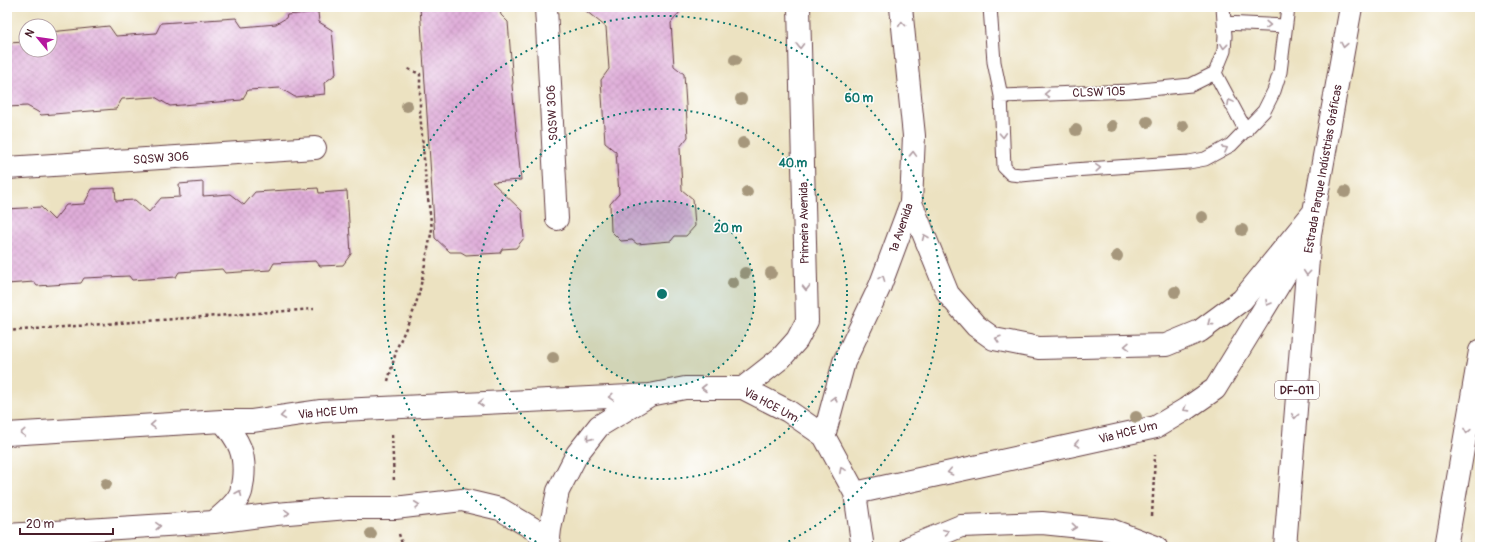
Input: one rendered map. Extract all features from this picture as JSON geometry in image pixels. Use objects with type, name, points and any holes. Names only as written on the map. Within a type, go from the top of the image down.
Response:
[{"type":"main road","name":"SQSW 306","points":[[546,7],[557,219]]},
{"type":"main road","name":"Primeira Avenida","points":[[743,388],[781,358],[797,340],[807,321],[799,7]]},
{"type":"main road","name":"1ª Avenida","points":[[824,436],[844,362],[880,286],[911,203],[914,136],[901,7]]},
{"type":"main road","name":"Estrada Parque Indústrias Gráficas","points":[[1285,547],[1310,234],[1351,7]]},
{"type":"main road","name":"SQSW 306","points":[[7,168],[315,148]]},
{"type":"main road","points":[[911,203],[948,294],[976,326],[994,339],[1039,348],[1166,345],[1200,331],[1242,300],[1314,212]]},
{"type":"main road","name":"Via HCE Um","points":[[855,493],[1156,427],[1215,389],[1310,234]]},
{"type":"main road","points":[[1446,547],[1480,351]]},
{"type":"main road","name":"Via HCE Um","points":[[7,434],[222,421],[252,421],[321,411],[650,396],[685,388],[743,388],[788,411],[824,436],[855,493],[862,542],[861,547]]},
{"type":"main road","name":"Via HCE Um","points":[[7,535],[214,522],[283,513],[348,508],[395,508],[462,500],[500,509],[549,543],[558,491],[577,454],[599,426],[650,396]]},
{"type":"main road","points":[[214,522],[232,506],[241,493],[244,470],[242,451],[235,436],[222,421]]},
{"type":"main road","points":[[910,547],[962,526],[1042,523],[1112,530],[1153,546]]},
{"type":"lane","points":[[990,7],[994,62],[1001,96],[1004,167],[1010,174],[1021,176],[1072,170],[1189,162],[1205,159],[1231,145],[1264,111],[1274,91],[1280,72],[1288,7]]},
{"type":"lane","points":[[1223,7],[1225,36],[1224,51],[1215,73],[1246,131]]},
{"type":"lane","points":[[1224,23],[1285,26]]},
{"type":"lane","name":"CLSW 105","points":[[1001,96],[1130,91],[1191,86],[1215,73]]},
{"type":"path","points":[[403,547],[400,539],[395,508],[392,407],[388,380],[397,348],[414,310],[419,294],[432,229],[426,183],[420,112],[420,74],[408,69]]},
{"type":"path","points":[[7,331],[314,309]]},
{"type":"path","points":[[384,381],[388,380]]},
{"type":"path","points":[[1153,546],[1156,427]]},
{"type":"building","points":[[420,7],[499,7],[501,15],[508,22],[521,180],[492,182],[522,211],[524,238],[516,248],[502,249],[500,253],[466,255],[461,252],[450,252],[435,238]]},
{"type":"building","points":[[581,7],[684,7],[671,23],[674,66],[684,74],[688,137],[680,147],[682,190],[693,199],[695,226],[686,236],[675,236],[671,241],[637,244],[632,240],[621,241],[611,231],[610,204],[619,194],[616,152],[605,143],[601,80],[609,69],[606,27]]},
{"type":"building","points":[[318,12],[319,22],[332,30],[336,74],[324,83],[325,94],[295,97],[280,88],[248,90],[242,100],[170,106],[155,97],[122,99],[116,109],[41,115],[27,106],[7,107],[7,43],[18,42],[18,58],[58,58],[58,31],[109,26],[116,36],[156,33],[161,23],[236,18],[242,27],[276,24],[286,18],[287,15]]},
{"type":"building","points":[[203,182],[203,196],[230,194],[244,205],[255,192],[318,188],[319,193],[347,191],[351,254],[343,265],[320,266],[316,261],[274,263],[270,270],[225,273],[222,269],[179,272],[176,277],[132,280],[129,276],[84,278],[81,283],[37,286],[34,282],[7,284],[7,209],[41,207],[54,220],[66,205],[84,204],[92,189],[115,188],[116,201],[135,200],[149,212],[161,198],[180,197],[179,184]]}]
